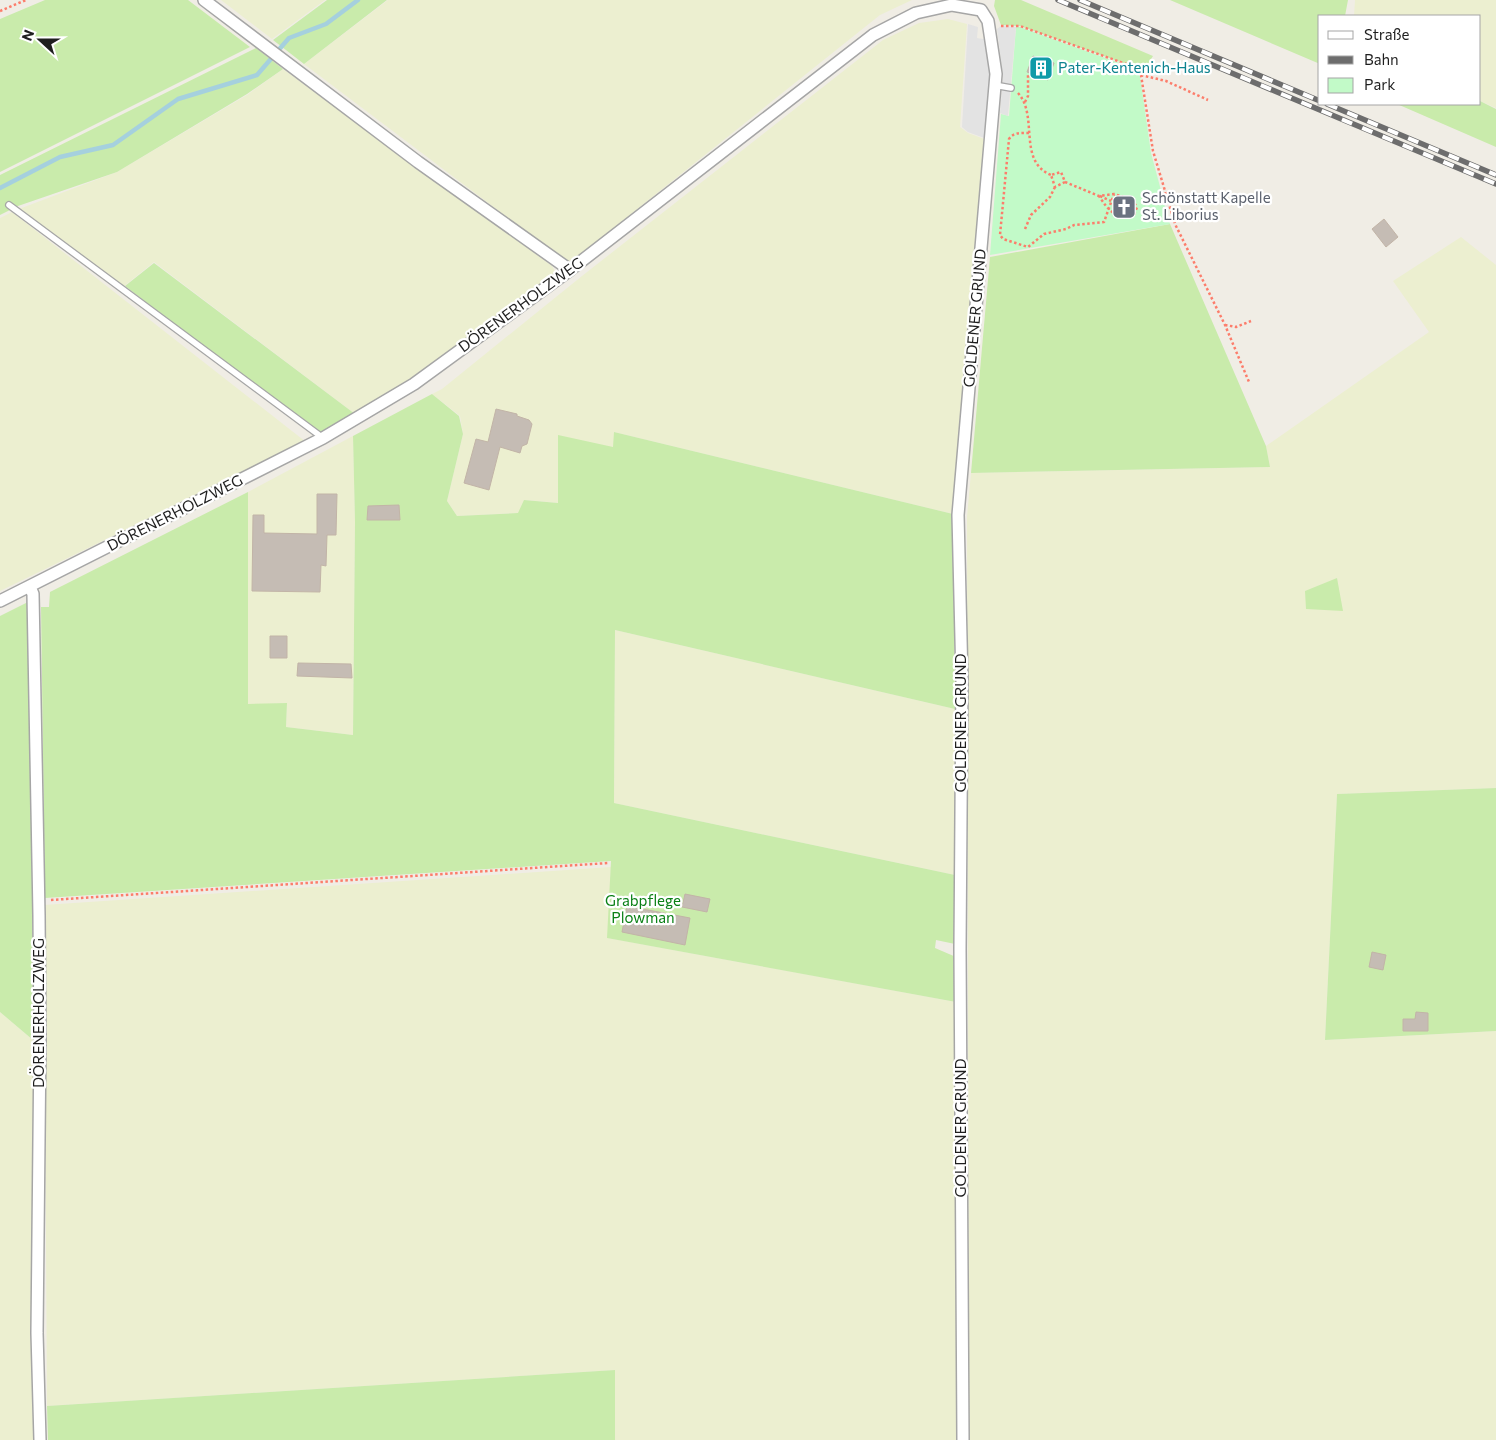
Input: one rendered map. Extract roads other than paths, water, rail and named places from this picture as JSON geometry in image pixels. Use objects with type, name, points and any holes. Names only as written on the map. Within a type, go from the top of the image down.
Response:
[{"type":"street","points":[[204,0],[418,162],[570,270]]},
{"type":"street","name":"DÖRENERHOLZWEG","points":[[0,601],[323,438],[414,384],[570,270],[873,35],[916,13],[952,5],[982,5]]},
{"type":"street","name":"GOLDENER GRUND","points":[[963,1440],[960,969],[962,680],[958,515],[996,74],[988,21],[982,5]]},
{"type":"street","name":"DÖRENERHOLZWEG","points":[[30,587],[33,594],[39,901],[40,1042],[36,1333],[40,1440]]},
{"type":"lane","points":[[994,85],[1011,88]]},
{"type":"lane","points":[[10,205],[323,438]]},
{"type":"waterway","points":[[0,188],[60,157],[113,145],[178,99],[257,75],[289,38],[326,24],[358,0]]},
{"type":"railway","points":[[1058,0],[1496,184]]},
{"type":"railway","points":[[1080,0],[1318,100]]},
{"type":"railway","points":[[1329,105],[1496,175]]},
{"type":"place","name":"Pater-Kentenich-Haus","points":[[1041,68]]},
{"type":"place","name":"Schönstatt Kapelle St. Liborius","points":[[1124,207]]},
{"type":"park label","name":"Grabpflege Plowman","points":[[643,910]]}]
